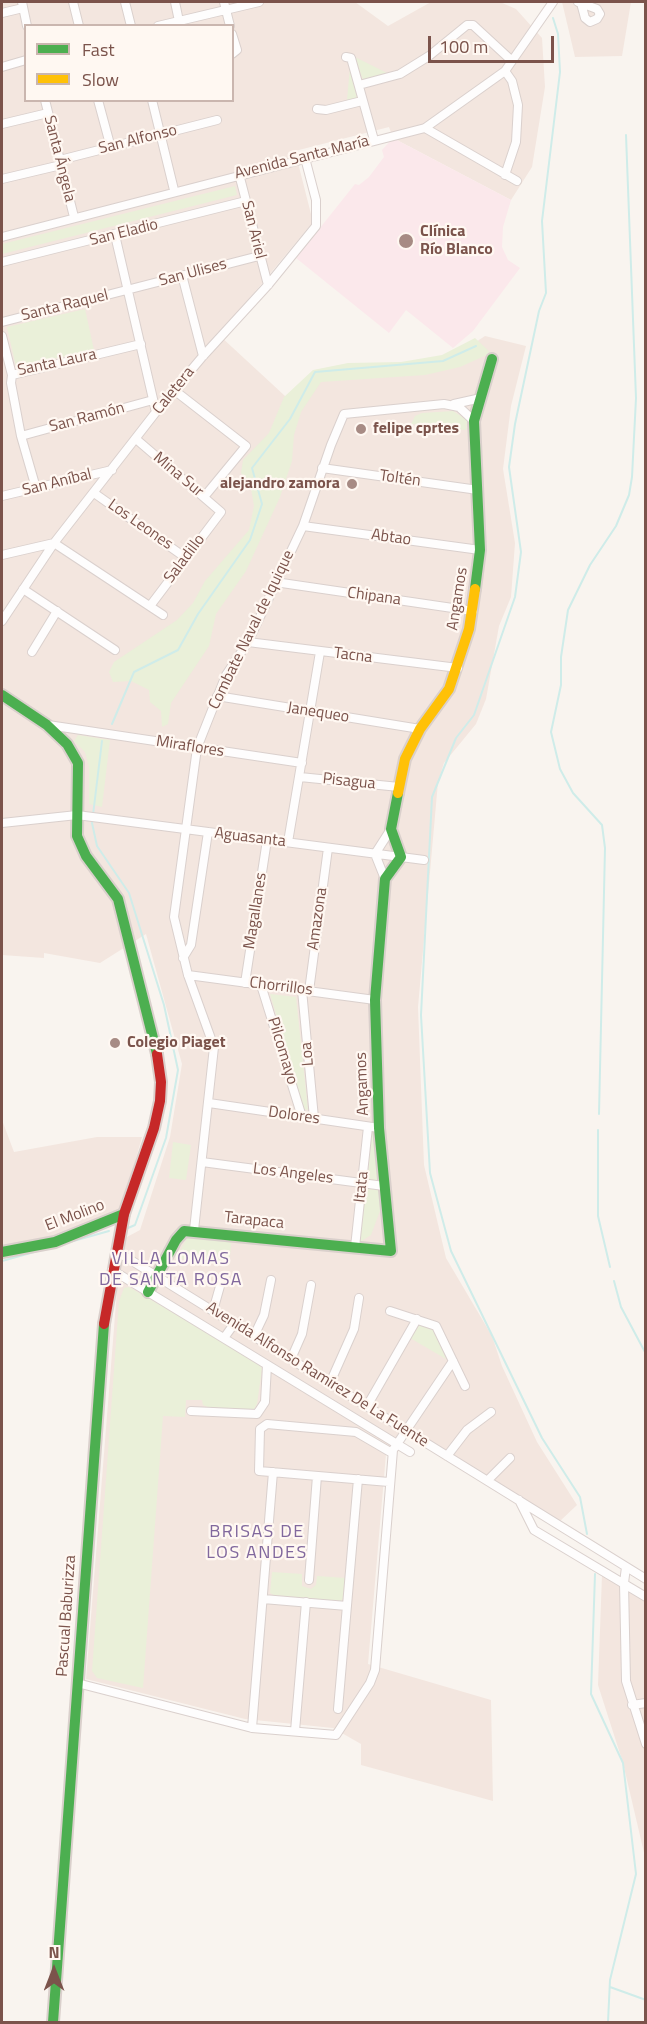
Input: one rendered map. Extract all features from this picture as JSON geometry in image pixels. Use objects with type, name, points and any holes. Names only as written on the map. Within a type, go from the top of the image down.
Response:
[{"type":"main road","name":"Angamos","points":[[391,829],[405,759],[420,729],[449,689],[458,668],[472,611],[480,550],[474,421],[492,359]]},
{"type":"main road","points":[[2,695],[46,725],[65,742]]},
{"type":"main road","name":"Pascual Baburizza","points":[[53,2022],[99,1376],[116,1251],[124,1214],[158,1110],[161,1082],[159,1061],[125,919],[118,900],[86,856],[77,836],[78,763],[65,742]]},
{"type":"main road","points":[[385,879],[401,857],[391,829]]},
{"type":"main road","name":"Angamos","points":[[385,879],[375,1000],[374,1127],[384,1186],[391,1251]]},
{"type":"main road","name":"El Molino","points":[[2,1252],[55,1242],[124,1214]]},
{"type":"main road","points":[[148,1292],[176,1240],[184,1232],[194,1230]]},
{"type":"main road","name":"Tarapaca","points":[[194,1230],[391,1251]]},
{"type":"street","points":[[73,2],[78,24]]},
{"type":"street","points":[[125,2],[130,24]]},
{"type":"street","points":[[175,2],[180,23],[225,5],[258,2]]},
{"type":"street","name":"Avenida Santa María","points":[[2,237],[174,190],[425,128],[506,71],[554,2]]},
{"type":"street","points":[[2,13],[22,5],[27,24]]},
{"type":"street","points":[[225,5],[230,24]]},
{"type":"street","points":[[359,85],[400,74],[429,56],[468,25],[473,26],[512,61]]},
{"type":"street","points":[[346,57],[351,58],[374,140]]},
{"type":"street","points":[[2,67],[24,61]]},
{"type":"street","points":[[506,71],[512,81],[518,105],[516,142],[506,175]]},
{"type":"street","points":[[316,109],[326,110],[362,101]]},
{"type":"street","name":"Santa Ángela","points":[[45,102],[74,217]]},
{"type":"street","points":[[99,102],[111,148]]},
{"type":"street","points":[[152,102],[174,190]]},
{"type":"street","points":[[2,124],[48,113]]},
{"type":"street","name":"San Alfonso","points":[[2,179],[217,120]]},
{"type":"street","points":[[425,128],[518,181]]},
{"type":"street","name":"Caletera","points":[[2,621],[54,543],[156,412],[268,285],[316,226],[316,200],[304,158]]},
{"type":"street","name":"San Ariel","points":[[240,174],[268,285]]},
{"type":"street","name":"San Eladio","points":[[2,262],[115,236],[246,201]]},
{"type":"street","points":[[115,236],[156,412]]},
{"type":"street","name":"San Ulises","points":[[128,291],[259,256]]},
{"type":"street","points":[[182,275],[203,356]]},
{"type":"street","name":"Santa Raquel","points":[[2,322],[128,291]]},
{"type":"street","name":"Santa Laura","points":[[2,336],[11,379],[141,344]]},
{"type":"street","points":[[2,386],[11,379],[21,435],[36,488]]},
{"type":"street","points":[[174,390],[246,446],[204,497]]},
{"type":"street","name":"Combate Naval de Iquique","points":[[194,1230],[214,1047],[188,975],[174,917],[197,748],[217,696],[248,642],[303,526],[322,468],[344,414],[452,405],[481,398]]},
{"type":"street","name":"San Ramón","points":[[21,435],[153,400]]},
{"type":"street","points":[[452,405],[459,407],[474,421]]},
{"type":"street","name":"Mina Sur","points":[[136,439],[220,512]]},
{"type":"street","name":"Toltén","points":[[322,468],[478,490]]},
{"type":"street","name":"San Aníbal","points":[[2,496],[112,470]]},
{"type":"street","name":"Los Leones","points":[[94,492],[186,558]]},
{"type":"street","name":"Saladillo","points":[[150,606],[220,512]]},
{"type":"street","name":"Abtao","points":[[303,526],[480,550]]},
{"type":"street","points":[[2,555],[54,543],[163,615]]},
{"type":"street","name":"Chipana","points":[[275,582],[472,611]]},
{"type":"street","points":[[23,589],[115,650]]},
{"type":"street","points":[[32,652],[57,611]]},
{"type":"street","name":"Tacna","points":[[248,642],[458,668]]},
{"type":"street","points":[[288,842],[320,652]]},
{"type":"street","name":"Janequeo","points":[[217,696],[420,729]]},
{"type":"street","name":"Miraflores","points":[[46,725],[302,763]]},
{"type":"street","points":[[65,742],[77,730]]},
{"type":"street","name":"Pisagua","points":[[300,777],[399,787]]},
{"type":"street","name":"Aguasanta","points":[[2,823],[76,815],[424,860]]},
{"type":"street","name":"Angamos","points":[[385,879],[375,854],[391,829]]},
{"type":"street","points":[[183,958],[190,945],[208,832]]},
{"type":"street","name":"Magallanes","points":[[245,983],[267,840]]},
{"type":"street","name":"Amazona","points":[[305,991],[328,848]]},
{"type":"street","name":"Chorrillos","points":[[188,975],[375,1000]]},
{"type":"street","name":"Pilcomayo","points":[[261,985],[302,1117]]},
{"type":"street","name":"Loa","points":[[305,991],[314,1118]]},
{"type":"street","name":"Dolores","points":[[209,1103],[374,1127]]},
{"type":"street","name":"Itata","points":[[355,1247],[362,1183],[374,1127]]},
{"type":"street","name":"Los Angeles","points":[[202,1162],[384,1186]]},
{"type":"street","name":"Avenida Alfonso Ramírez De La Fuente","points":[[116,1251],[645,1578]]},
{"type":"street","name":"Avenida Alfonso Ramírez De La Fuente","points":[[112,1270],[410,1452]]},
{"type":"street","points":[[213,1311],[222,1279]]},
{"type":"street","points":[[254,1336],[264,1315],[271,1280]]},
{"type":"street","points":[[291,1359],[302,1334],[311,1285]]},
{"type":"street","points":[[330,1383],[354,1329],[359,1298]]},
{"type":"street","points":[[390,1311],[436,1326],[465,1386]]},
{"type":"street","points":[[367,1406],[417,1319]]},
{"type":"street","points":[[224,1338],[234,1324]]},
{"type":"street","points":[[77,1683],[252,1728],[336,1735],[370,1683],[375,1670],[392,1453],[453,1361]]},
{"type":"street","points":[[191,1412],[257,1414],[265,1402],[267,1365]]},
{"type":"street","points":[[447,1456],[467,1430],[491,1412]]},
{"type":"street","points":[[389,1482],[259,1471],[257,1465],[260,1429],[267,1424],[356,1432],[392,1453]]},
{"type":"street","points":[[488,1480],[510,1458]]},
{"type":"street","points":[[252,1728],[273,1472]]},
{"type":"street","points":[[309,1580],[316,1476]]},
{"type":"street","points":[[338,1709],[358,1479]]},
{"type":"street","points":[[518,1499],[534,1530],[645,1597]]},
{"type":"street","points":[[626,1567],[624,1583],[626,1681],[645,1744]]},
{"type":"street","points":[[263,1599],[347,1606]]},
{"type":"street","points":[[295,1731],[306,1602]]},
{"type":"street","points":[[632,1705],[645,1703]]},
{"type":"shaded area","points":[[2,2],[355,2],[388,26],[431,2],[500,2],[516,9],[542,38],[545,87],[532,167],[511,200],[393,138],[389,127],[295,151],[313,222],[219,335],[298,408],[320,374],[456,355],[485,336],[526,346],[511,406],[503,469],[515,543],[511,597],[499,626],[486,699],[476,724],[444,763],[438,782],[418,1007],[424,1165],[446,1258],[492,1336],[502,1366],[537,1442],[577,1505],[559,1522],[404,1425],[386,1454],[368,1664],[491,1700],[493,1801],[361,1765],[361,1744],[333,1728],[245,1719],[86,1679],[120,1253],[125,1238],[140,1230],[170,1137],[182,1064],[146,934],[100,963],[44,953],[44,958],[2,955]]},
{"type":"shaded area","points":[[562,2],[631,2],[622,56],[575,57]]},
{"type":"shaded area","name":"Clínica Río Blanco","points":[[393,138],[511,200],[503,227],[502,247],[508,260],[520,268],[473,331],[453,348],[406,310],[389,333],[296,258],[355,184],[359,185],[369,177],[384,157],[382,150]]},
{"type":"shaded area","points":[[2,1120],[14,1152],[97,1137],[142,1137],[122,1208],[56,1237],[2,1246]]},
{"type":"shaded area","points":[[602,1575],[645,1601],[645,1857],[623,1763],[598,1685]]},
{"type":"green space","points":[[355,57],[387,73],[363,80]]},
{"type":"green space","points":[[350,67],[357,98],[347,100]]},
{"type":"green space","points":[[235,186],[237,195],[2,254],[2,244]]},
{"type":"green space","points":[[85,309],[94,350],[16,367],[7,327]]},
{"type":"green space","points":[[475,338],[491,353],[460,367],[425,375],[321,382],[301,412],[294,435],[292,461],[280,497],[246,571],[216,614],[209,646],[171,703],[168,724],[162,727],[161,711],[150,702],[149,690],[131,681],[113,682],[109,672],[114,662],[177,620],[193,603],[205,581],[249,530],[254,506],[250,483],[241,473],[243,460],[269,433],[284,397],[313,370],[348,363],[401,362],[442,355]]},
{"type":"green space","points":[[453,411],[467,420],[466,430],[411,424],[415,416],[422,413]]},
{"type":"green space","points":[[78,735],[110,740],[102,807],[89,804],[89,767],[85,752],[74,741]]},
{"type":"green space","points":[[270,994],[296,997],[308,1110],[304,1109]]},
{"type":"green space","points":[[372,1134],[376,1135],[380,1211],[371,1235],[360,1242]]},
{"type":"green space","points":[[173,1142],[191,1145],[186,1180],[169,1178]]},
{"type":"green space","points":[[191,1235],[232,1237],[229,1265],[176,1258]]},
{"type":"green space","points":[[129,1287],[259,1363],[262,1369],[257,1404],[253,1411],[210,1408],[203,1405],[202,1400],[186,1400],[185,1417],[163,1416],[143,1688],[97,1678],[92,1671],[119,1301],[124,1288]]},
{"type":"green space","points":[[420,1324],[434,1329],[446,1359],[410,1338]]},
{"type":"green space","points":[[272,1572],[302,1574],[302,1586],[311,1589],[316,1585],[317,1576],[346,1578],[344,1598],[341,1601],[274,1595],[270,1593]]},
{"type":"waterway","points":[[553,18],[558,34],[560,72],[542,221],[546,293],[539,311],[515,424],[509,467],[521,552],[515,597],[474,715],[456,738],[432,797],[421,1015],[430,1173],[451,1251],[542,1438],[580,1497],[587,1534]]},
{"type":"waterway","points":[[599,1114],[605,848],[602,825],[573,793],[560,769],[551,732],[561,685],[561,657],[568,610],[590,565],[616,526],[629,495],[632,477],[636,398],[626,135]]},
{"type":"waterway","points":[[112,724],[134,672],[178,650],[198,614],[250,540],[262,504],[252,468],[290,419],[315,372],[443,361],[476,346]]},
{"type":"waterway","points":[[102,741],[92,823],[97,846],[129,893],[164,1005],[178,1070],[166,1138],[135,1225],[128,1228]]},
{"type":"waterway","points":[[598,1130],[598,1216],[610,1267]]},
{"type":"waterway","points":[[2,1261],[109,1231]]},
{"type":"waterway","points":[[614,1281],[621,1307],[646,1354]]},
{"type":"waterway","points":[[595,1574],[591,1694],[623,1763],[636,1874],[610,1980],[608,2022]]},
{"type":"waterway","points":[[610,1987],[646,2000]]},
{"type":"traffic: fast","points":[[475,589],[480,550],[474,421],[492,359]]},
{"type":"traffic: fast","points":[[2,695],[47,725],[67,744],[78,763],[77,836],[86,856],[118,899],[157,1054]]},
{"type":"traffic: fast","points":[[148,1292],[176,1240],[184,1231],[391,1251],[379,1128],[375,1000],[385,879],[401,857],[391,829],[398,793]]},
{"type":"traffic: fast","points":[[2,1252],[55,1242],[124,1214]]},
{"type":"traffic: fast","points":[[53,2022],[104,1324]]},
{"type":"traffic: slow","points":[[398,793],[405,759],[420,729],[449,689],[469,629],[475,589]]},
{"type":"traffic: jam","points":[[104,1324],[124,1214],[154,1128],[160,1101],[161,1082],[157,1054]]},
{"type":"place","name":"Clínica Río Blanco","points":[[406,241]]},
{"type":"place","name":"felipe cprtes","points":[[361,429]]},
{"type":"place","name":"alejandro zamora","points":[[352,484]]},
{"type":"place","name":"Colegio Piaget","points":[[115,1043]]},
{"type":"district","name":"VILLA LOMAS DE SANTA ROSA","points":[[171,1270]]},
{"type":"district","name":"BRISAS DE LOS ANDES","points":[[257,1543]]}]
